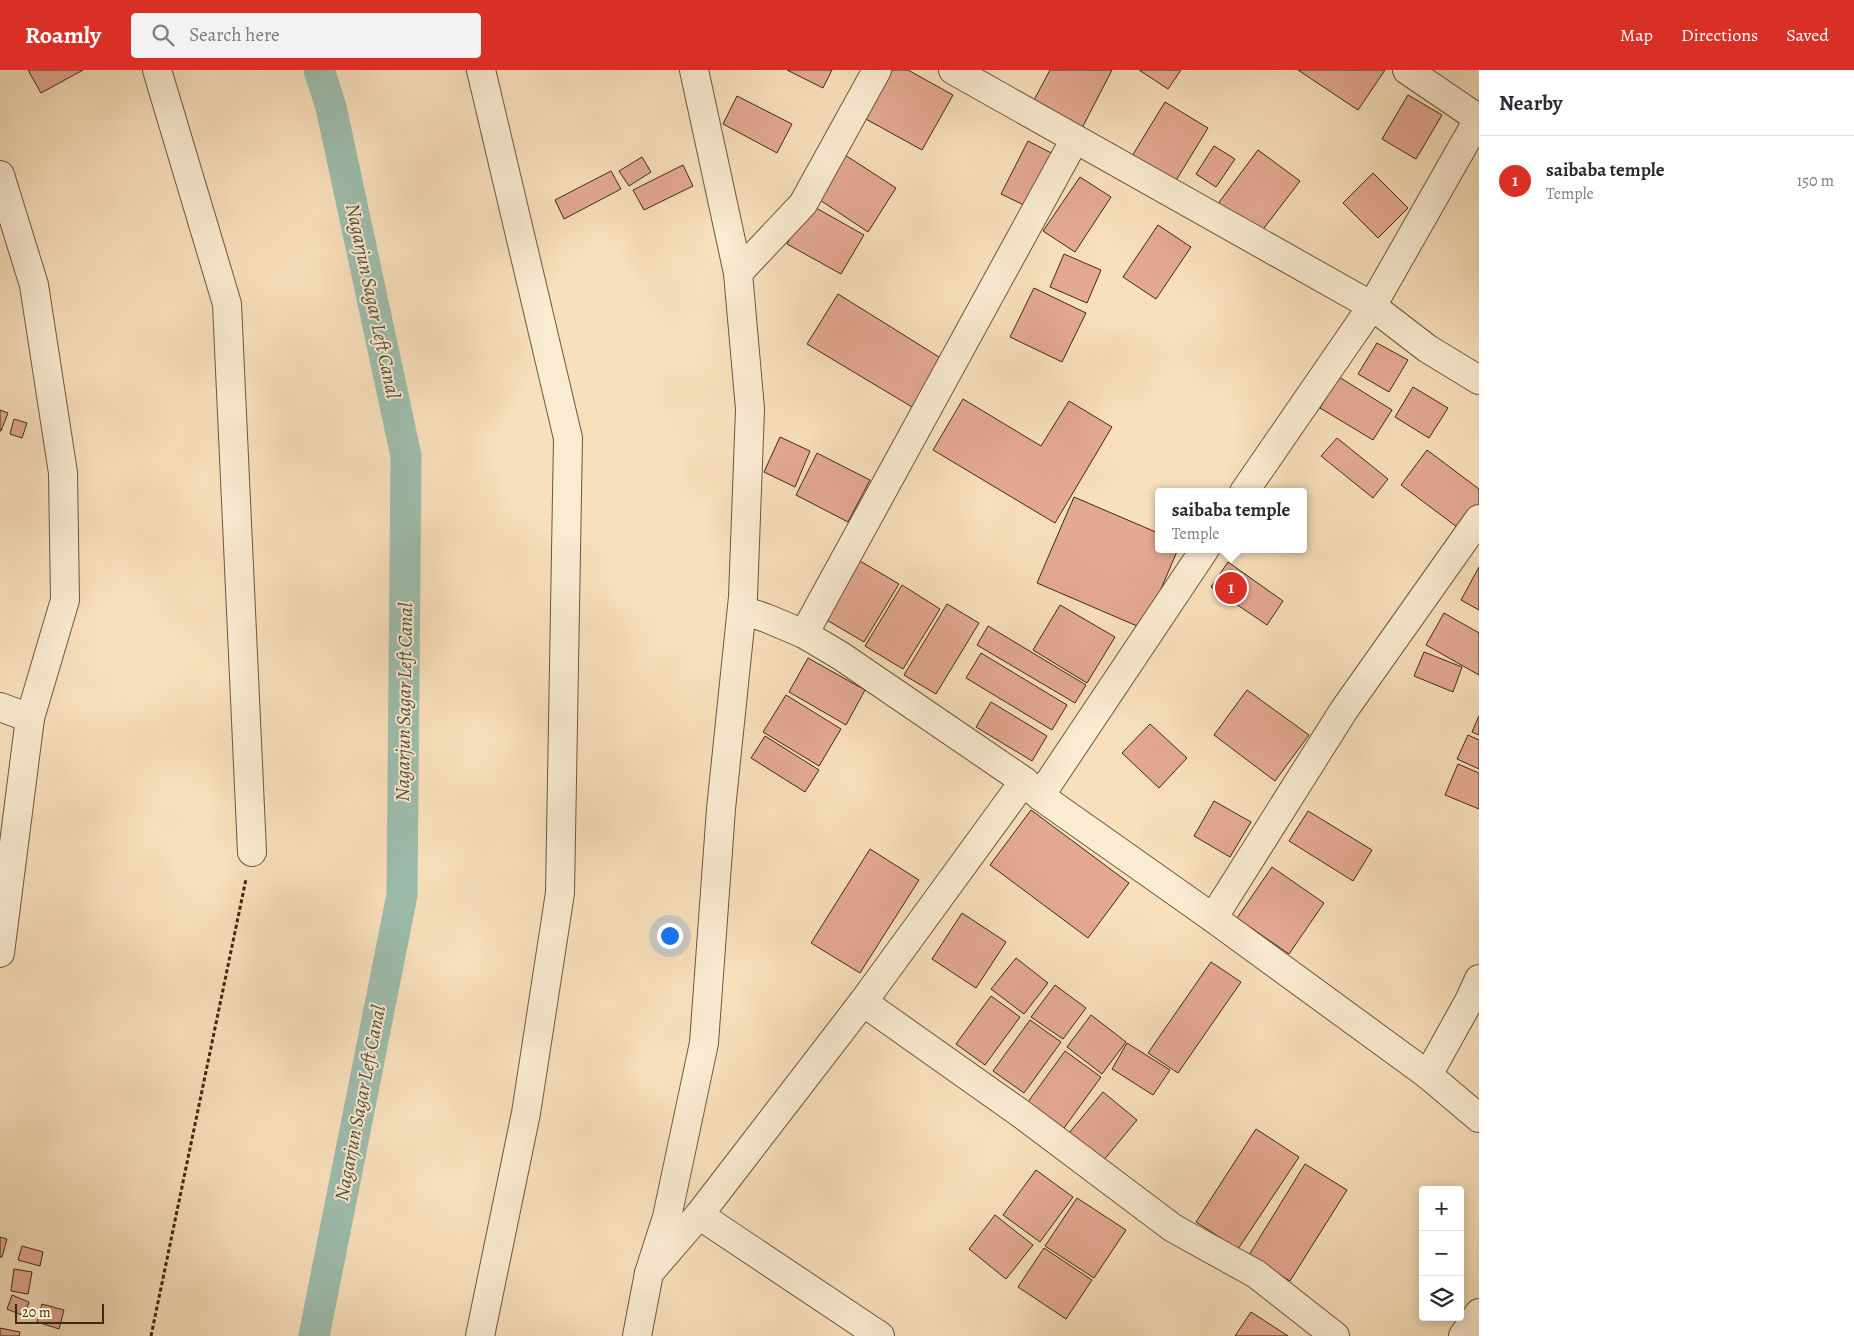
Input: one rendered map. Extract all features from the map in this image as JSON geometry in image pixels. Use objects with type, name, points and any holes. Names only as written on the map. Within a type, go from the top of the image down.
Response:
[{"type":"street","points":[[158,70],[227,304],[252,852]]},
{"type":"street","points":[[480,1336],[526,1113],[560,893],[568,438],[481,70]]},
{"type":"street","points":[[637,1336],[649,1273],[667,1217],[704,1042],[721,809],[742,610],[750,410],[738,273],[694,70]]},
{"type":"street","points":[[738,273],[803,204],[877,70]]},
{"type":"street","points":[[953,70],[1372,306],[1428,349],[1479,380]]},
{"type":"street","points":[[1247,488],[1372,306],[1479,119],[1407,70]]},
{"type":"street","points":[[804,634],[1075,140]]},
{"type":"street","points":[[0,175],[34,285],[63,473],[65,600],[30,718],[0,953]]},
{"type":"street","points":[[1213,918],[1344,710],[1479,519]]},
{"type":"street","points":[[649,1273],[699,1215],[863,1002],[1032,789],[1202,553]]},
{"type":"street","points":[[742,610],[804,634],[841,656],[1213,918],[1428,1075],[1479,1118]]},
{"type":"street","points":[[0,707],[30,718]]},
{"type":"street","points":[[1428,1075],[1476,994]]},
{"type":"street","points":[[863,1002],[1020,1113],[1173,1228],[1256,1274],[1335,1336]]},
{"type":"street","points":[[699,1215],[880,1336]]},
{"type":"street","points":[[1463,1336],[1479,1313]]},
{"type":"path","points":[[151,1336],[252,852]]},
{"type":"building","points":[[28,70],[83,70],[41,93]]},
{"type":"building","points":[[787,70],[832,70],[823,88]]},
{"type":"building","points":[[890,70],[908,70],[953,95],[922,150],[864,118]]},
{"type":"building","points":[[1050,70],[1112,70],[1082,128],[1033,102]]},
{"type":"building","points":[[1139,70],[1181,70],[1168,89]]},
{"type":"building","points":[[1298,70],[1385,70],[1358,110]]},
{"type":"building","points":[[1408,95],[1442,115],[1416,159],[1382,139]]},
{"type":"building","points":[[737,96],[792,124],[777,153],[723,124]]},
{"type":"building","points":[[1165,102],[1208,128],[1172,187],[1129,161]]},
{"type":"building","points":[[1028,141],[1059,157],[1032,209],[1001,194]]},
{"type":"building","points":[[1214,146],[1235,159],[1216,187],[1196,174]]},
{"type":"building","points":[[1258,150],[1300,181],[1258,236],[1217,205]]},
{"type":"building","points":[[842,153],[896,188],[868,232],[814,196]]},
{"type":"building","points":[[642,157],[651,172],[629,186],[619,171]]},
{"type":"building","points":[[683,165],[693,186],[644,210],[633,190]]},
{"type":"building","points":[[611,171],[621,189],[564,219],[555,200]]},
{"type":"building","points":[[1373,173],[1408,208],[1378,238],[1343,203]]},
{"type":"building","points":[[1080,177],[1111,197],[1075,252],[1043,231]]},
{"type":"building","points":[[809,204],[864,235],[841,274],[787,244]]},
{"type":"building","points":[[1158,225],[1191,247],[1156,299],[1123,277]]},
{"type":"building","points":[[1064,254],[1101,270],[1087,303],[1050,287]]},
{"type":"building","points":[[1034,288],[1086,313],[1062,362],[1010,337]]},
{"type":"building","points":[[838,294],[947,362],[917,410],[807,344]]},
{"type":"building","points":[[1377,343],[1408,360],[1389,392],[1358,374]]},
{"type":"building","points":[[1339,377],[1392,410],[1373,440],[1320,408]]},
{"type":"building","points":[[1413,387],[1448,408],[1429,438],[1395,417]]},
{"type":"building","points":[[963,399],[1041,446],[1069,401],[1112,427],[1055,523],[933,450]]},
{"type":"building","points":[[0,410],[8,413],[1,431],[0,431]]},
{"type":"building","points":[[14,419],[27,423],[22,438],[10,434]]},
{"type":"building","points":[[780,437],[810,451],[795,487],[764,472]]},
{"type":"building","points":[[1337,438],[1388,479],[1373,498],[1321,456]]},
{"type":"building","points":[[1427,450],[1479,489],[1479,513],[1465,533],[1401,485]]},
{"type":"building","points":[[817,453],[870,480],[848,522],[796,495]]},
{"type":"building","points":[[1074,497],[1155,532],[1155,553],[1176,553],[1144,629],[1037,583]]},
{"type":"building","points":[[860,561],[899,584],[864,642],[825,619]]},
{"type":"building","points":[[1228,562],[1283,601],[1267,625],[1211,587]]},
{"type":"building","points":[[1479,567],[1479,610],[1461,600]]},
{"type":"building","points":[[902,585],[940,609],[903,669],[865,646]]},
{"type":"building","points":[[947,604],[979,623],[936,694],[904,675]]},
{"type":"building","points":[[1060,605],[1115,637],[1087,683],[1033,650]]},
{"type":"building","points":[[1444,613],[1479,633],[1479,675],[1426,645]]},
{"type":"building","points":[[988,626],[1086,685],[1075,703],[977,645]]},
{"type":"building","points":[[1424,652],[1462,667],[1453,692],[1414,676]]},
{"type":"building","points":[[981,653],[1067,705],[1052,730],[966,678]]},
{"type":"building","points":[[808,658],[865,690],[846,725],[789,692]]},
{"type":"building","points":[[1247,690],[1309,735],[1275,781],[1214,735]]},
{"type":"building","points":[[786,695],[841,729],[819,766],[763,732]]},
{"type":"building","points":[[991,702],[1047,736],[1032,761],[976,727]]},
{"type":"building","points":[[1479,716],[1479,735],[1472,732]]},
{"type":"building","points":[[1150,724],[1187,758],[1159,788],[1122,753]]},
{"type":"building","points":[[1468,735],[1479,740],[1479,769],[1457,759]]},
{"type":"building","points":[[765,736],[819,770],[805,792],[751,758]]},
{"type":"building","points":[[1458,764],[1479,773],[1479,809],[1445,795]]},
{"type":"building","points":[[1214,801],[1251,822],[1230,857],[1194,836]]},
{"type":"building","points":[[1031,810],[1129,883],[1088,938],[990,865]]},
{"type":"building","points":[[1308,811],[1372,850],[1353,881],[1289,841]]},
{"type":"building","points":[[870,849],[919,880],[860,973],[811,943]]},
{"type":"building","points":[[1272,867],[1324,903],[1289,954],[1237,918]]},
{"type":"building","points":[[962,913],[1006,942],[976,988],[932,959]]},
{"type":"building","points":[[1016,958],[1048,983],[1024,1014],[991,989]]},
{"type":"building","points":[[1211,962],[1241,982],[1178,1073],[1148,1053]]},
{"type":"building","points":[[1055,985],[1086,1008],[1063,1039],[1031,1017]]},
{"type":"building","points":[[991,996],[1020,1017],[985,1065],[956,1044]]},
{"type":"building","points":[[1091,1015],[1126,1042],[1102,1074],[1067,1047]]},
{"type":"building","points":[[1030,1020],[1061,1042],[1024,1093],[993,1071]]},
{"type":"building","points":[[1127,1043],[1170,1070],[1153,1095],[1112,1069]]},
{"type":"building","points":[[1065,1051],[1101,1077],[1064,1128],[1028,1102]]},
{"type":"building","points":[[1103,1092],[1137,1120],[1103,1161],[1069,1133]]},
{"type":"building","points":[[1256,1129],[1299,1157],[1238,1249],[1196,1222]]},
{"type":"building","points":[[1305,1164],[1347,1190],[1290,1281],[1249,1255]]},
{"type":"building","points":[[1036,1170],[1073,1197],[1040,1242],[1003,1215]]},
{"type":"building","points":[[1077,1198],[1126,1230],[1094,1278],[1045,1246]]},
{"type":"building","points":[[995,1215],[1033,1245],[1006,1279],[969,1249]]},
{"type":"building","points":[[0,1237],[7,1239],[2,1257],[0,1257]]},
{"type":"building","points":[[22,1246],[43,1252],[40,1266],[18,1260]]},
{"type":"building","points":[[1044,1248],[1092,1280],[1066,1319],[1018,1287]]},
{"type":"building","points":[[14,1269],[32,1272],[28,1294],[11,1291]]},
{"type":"building","points":[[12,1295],[29,1302],[24,1316],[7,1309]]},
{"type":"building","points":[[42,1304],[64,1310],[59,1329],[37,1322]]},
{"type":"building","points":[[1251,1312],[1288,1336],[1235,1336]]},
{"type":"building","points":[[0,1328],[20,1332],[19,1336],[0,1336]]},
{"type":"waterway","name":"Nagarjun Sagar Left Canal","points":[[314,1336],[402,895],[406,456],[331,107],[319,70]]},
{"type":"place","name":"saibaba temple","points":[[1231,588]]}]
